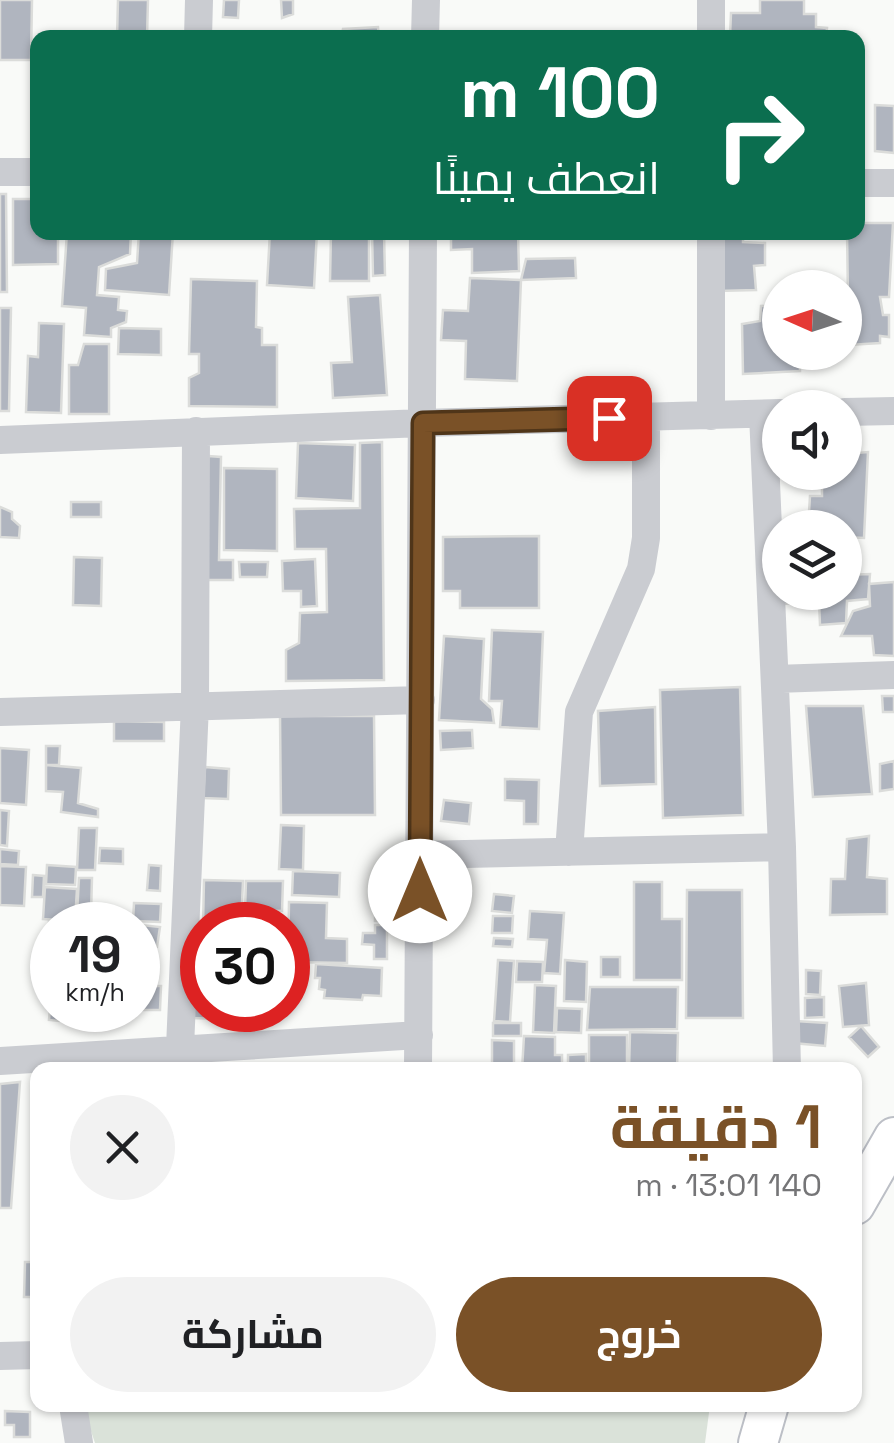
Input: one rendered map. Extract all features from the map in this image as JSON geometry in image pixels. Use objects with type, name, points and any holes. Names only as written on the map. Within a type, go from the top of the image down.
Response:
[{"type":"street","points":[[198,30],[199,0]]},
{"type":"street","points":[[425,30],[426,0]]},
{"type":"street","points":[[711,0],[711,30]]},
{"type":"street","points":[[0,172],[30,172]]},
{"type":"street","points":[[865,183],[894,183]]},
{"type":"street","points":[[418,1062],[424,240]]},
{"type":"street","points":[[711,240],[711,416]]},
{"type":"street","points":[[862,412],[894,411]]},
{"type":"street","points":[[0,440],[762,414]]},
{"type":"street","points":[[569,852],[579,712],[642,570],[646,538],[646,418]]},
{"type":"street","points":[[180,1059],[196,705],[196,431]]},
{"type":"street","points":[[773,490],[787,1062]]},
{"type":"street","points":[[775,678],[894,674]]},
{"type":"street","points":[[0,712],[421,700]]},
{"type":"street","points":[[420,855],[782,847]]},
{"type":"street","points":[[0,1061],[180,1059],[419,1035]]},
{"type":"street","points":[[862,1193],[894,1137]]},
{"type":"street","points":[[0,1356],[30,1354]]},
{"type":"street","points":[[74,1412],[78,1443]]},
{"type":"street","points":[[758,1443],[767,1412]]},
{"type":"shaded area","points":[[84,1412],[709,1412],[705,1443],[95,1443]]},
{"type":"building","points":[[0,0],[32,0],[30,60],[0,60]]},
{"type":"building","points":[[118,0],[148,0],[147,30],[117,30]]},
{"type":"building","points":[[224,0],[239,0],[238,18],[223,17]]},
{"type":"building","points":[[281,0],[293,0],[293,14],[282,18]]},
{"type":"building","points":[[760,0],[804,0],[804,14],[816,14],[816,27],[827,30],[730,30],[731,13],[760,13]]},
{"type":"building","points":[[378,27],[378,30],[343,30]]},
{"type":"building","points":[[875,105],[894,106],[894,153],[875,151]]},
{"type":"building","points":[[0,194],[6,194],[7,292],[0,292]]},
{"type":"building","points":[[13,199],[30,199],[30,240],[58,240],[58,264],[13,265]]},
{"type":"building","points":[[865,223],[893,223],[889,297],[880,297],[883,315],[889,315],[889,337],[880,336],[880,343],[862,344],[862,270],[848,270],[847,240],[865,240]]},
{"type":"building","points":[[66,240],[131,240],[130,254],[99,267],[97,295],[119,297],[118,310],[127,311],[126,322],[111,328],[111,337],[84,335],[86,308],[62,306]]},
{"type":"building","points":[[138,240],[172,240],[169,295],[105,290],[106,269],[137,263]]},
{"type":"building","points":[[270,240],[317,240],[314,288],[267,285]]},
{"type":"building","points":[[331,240],[369,240],[369,281],[330,281]]},
{"type":"building","points":[[372,240],[384,240],[385,275],[373,276]]},
{"type":"building","points":[[451,240],[518,240],[519,271],[472,273],[472,249],[451,250]]},
{"type":"building","points":[[718,240],[765,243],[765,265],[754,266],[756,290],[717,291]]},
{"type":"building","points":[[575,258],[576,278],[521,280],[526,259]]},
{"type":"building","points":[[470,278],[521,280],[517,381],[465,379],[466,341],[441,340],[443,310],[468,311]]},
{"type":"building","points":[[191,279],[257,281],[256,327],[262,328],[262,345],[277,345],[277,407],[189,406],[189,378],[199,373],[199,354],[189,354]]},
{"type":"building","points":[[380,295],[387,395],[333,398],[331,363],[352,362],[348,297]]},
{"type":"building","points":[[761,306],[762,370],[800,371],[743,374],[742,324],[760,321]]},
{"type":"building","points":[[0,308],[11,308],[9,411],[0,411]]},
{"type":"building","points":[[39,323],[64,324],[61,413],[26,412],[28,356],[38,357]]},
{"type":"building","points":[[119,328],[161,329],[161,355],[118,354]]},
{"type":"building","points":[[84,344],[109,344],[109,414],[69,414],[69,365],[78,365]]},
{"type":"building","points":[[382,442],[384,680],[286,681],[286,650],[299,643],[300,613],[327,612],[326,549],[295,549],[294,509],[360,508],[360,443]]},
{"type":"building","points":[[298,443],[355,445],[353,501],[296,498]]},
{"type":"building","points":[[868,452],[864,538],[862,510],[809,510],[810,496],[822,496],[822,490],[862,490],[862,453]]},
{"type":"building","points":[[208,456],[221,457],[219,560],[233,560],[233,580],[205,580]]},
{"type":"building","points":[[224,468],[277,469],[277,551],[224,550]]},
{"type":"building","points":[[71,502],[101,502],[101,517],[71,517]]},
{"type":"building","points":[[0,507],[12,512],[12,519],[20,526],[19,538],[0,537]]},
{"type":"building","points":[[539,536],[539,608],[460,608],[460,591],[443,591],[443,537]]},
{"type":"building","points":[[74,557],[102,558],[101,606],[73,605]]},
{"type":"building","points":[[315,559],[317,606],[301,607],[301,591],[283,591],[282,561]]},
{"type":"building","points":[[239,562],[268,562],[267,577],[240,577]]},
{"type":"building","points":[[862,574],[870,574],[868,599],[862,600]]},
{"type":"building","points":[[894,582],[894,656],[874,655],[872,636],[841,636],[853,611],[870,606],[869,584]]},
{"type":"building","points":[[819,610],[847,610],[846,623],[820,625]]},
{"type":"building","points":[[492,630],[543,632],[539,729],[500,727],[502,701],[489,701]]},
{"type":"building","points":[[444,636],[484,639],[481,699],[492,709],[494,723],[439,720]]},
{"type":"building","points":[[740,687],[743,815],[663,818],[660,690]]},
{"type":"building","points":[[882,696],[894,696],[894,712],[883,712]]},
{"type":"building","points":[[806,706],[863,706],[872,794],[813,797]]},
{"type":"building","points":[[655,707],[656,784],[600,786],[598,711]]},
{"type":"building","points":[[280,716],[374,716],[375,815],[281,815]]},
{"type":"building","points":[[114,721],[164,722],[164,741],[114,741]]},
{"type":"building","points":[[472,730],[473,748],[441,750],[440,731]]},
{"type":"building","points":[[46,746],[60,746],[59,765],[46,765]]},
{"type":"building","points":[[0,748],[29,750],[26,805],[0,803]]},
{"type":"building","points":[[894,761],[894,789],[880,791],[880,764]]},
{"type":"building","points":[[46,765],[81,768],[78,803],[98,809],[98,817],[61,812],[63,792],[46,791]]},
{"type":"building","points":[[205,767],[229,769],[228,799],[203,798]]},
{"type":"building","points":[[505,779],[539,780],[538,824],[524,824],[524,801],[505,800]]},
{"type":"building","points":[[444,800],[471,803],[469,824],[441,821]]},
{"type":"building","points":[[0,810],[9,811],[7,846],[0,845]]},
{"type":"building","points":[[281,825],[304,826],[303,870],[279,869]]},
{"type":"building","points":[[79,828],[97,828],[95,870],[77,870]]},
{"type":"building","points":[[869,836],[867,877],[887,879],[887,914],[830,915],[831,879],[845,879],[847,839]]},
{"type":"building","points":[[100,848],[123,849],[123,864],[99,863]]},
{"type":"building","points":[[0,849],[19,851],[18,865],[0,864]]},
{"type":"building","points":[[47,865],[76,867],[75,885],[46,884]]},
{"type":"building","points":[[149,865],[161,866],[160,891],[147,890]]},
{"type":"building","points":[[0,866],[26,867],[24,906],[0,905]]},
{"type":"building","points":[[293,871],[340,873],[339,897],[292,895]]},
{"type":"building","points":[[376,872],[388,872],[387,921],[375,921]]},
{"type":"building","points":[[33,875],[44,876],[43,897],[32,897]]},
{"type":"building","points":[[79,878],[92,878],[91,902],[78,902]]},
{"type":"building","points":[[204,880],[243,881],[242,902],[204,902]]},
{"type":"building","points":[[246,881],[283,881],[282,902],[245,902]]},
{"type":"building","points":[[634,882],[662,882],[662,919],[682,919],[682,980],[634,980]]},
{"type":"building","points":[[45,887],[77,889],[76,902],[44,902]]},
{"type":"building","points":[[687,890],[742,890],[743,1018],[686,1018]]},
{"type":"building","points":[[494,894],[514,896],[512,913],[492,911]]},
{"type":"building","points":[[310,903],[327,903],[326,938],[347,939],[347,963],[310,962]]},
{"type":"building","points":[[530,911],[564,913],[560,974],[544,973],[547,940],[528,939]]},
{"type":"building","points":[[493,916],[513,916],[512,933],[492,933]]},
{"type":"building","points":[[375,925],[387,925],[387,959],[374,959],[374,945],[362,944],[363,933],[375,933]]},
{"type":"building","points":[[494,938],[513,939],[512,947],[493,946]]},
{"type":"building","points":[[601,957],[620,957],[620,977],[601,977]]},
{"type":"building","points":[[498,960],[514,961],[510,1022],[494,1021]]},
{"type":"building","points":[[565,960],[587,962],[586,1002],[564,1001]]},
{"type":"building","points":[[517,961],[543,962],[542,982],[516,982]]},
{"type":"building","points":[[316,964],[382,968],[381,996],[363,995],[362,1000],[324,998],[325,990],[319,989],[320,978],[315,978]]},
{"type":"building","points":[[806,970],[821,971],[820,995],[806,994]]},
{"type":"building","points":[[866,983],[869,1025],[843,1027],[839,986]]},
{"type":"building","points":[[535,985],[556,986],[554,1033],[533,1032]]},
{"type":"building","points":[[590,987],[678,987],[677,1029],[587,1030]]},
{"type":"building","points":[[824,997],[824,1017],[805,1018],[805,998]]},
{"type":"building","points":[[557,1008],[582,1009],[581,1033],[556,1032]]},
{"type":"building","points":[[795,1021],[827,1023],[825,1046],[793,1043]]},
{"type":"building","points":[[493,1023],[521,1023],[521,1036],[493,1036]]},
{"type":"building","points":[[861,1026],[879,1047],[868,1057],[849,1037]]},
{"type":"building","points":[[630,1032],[678,1033],[677,1062],[629,1062]]},
{"type":"building","points":[[589,1035],[627,1035],[627,1062],[589,1062]]},
{"type":"building","points":[[524,1036],[555,1037],[555,1055],[562,1055],[562,1062],[522,1062]]},
{"type":"building","points":[[492,1040],[514,1041],[514,1062],[492,1062]]},
{"type":"building","points":[[586,1054],[586,1062],[568,1062],[568,1055]]},
{"type":"building","points":[[20,1082],[11,1208],[0,1208],[0,1084]]},
{"type":"building","points":[[25,1262],[30,1262],[30,1297],[24,1297]]},
{"type":"building","points":[[5,1411],[30,1412],[30,1437],[14,1437],[14,1425],[5,1425]]},
{"type":"route","points":[[420,891],[423,423],[609,418]]}]
